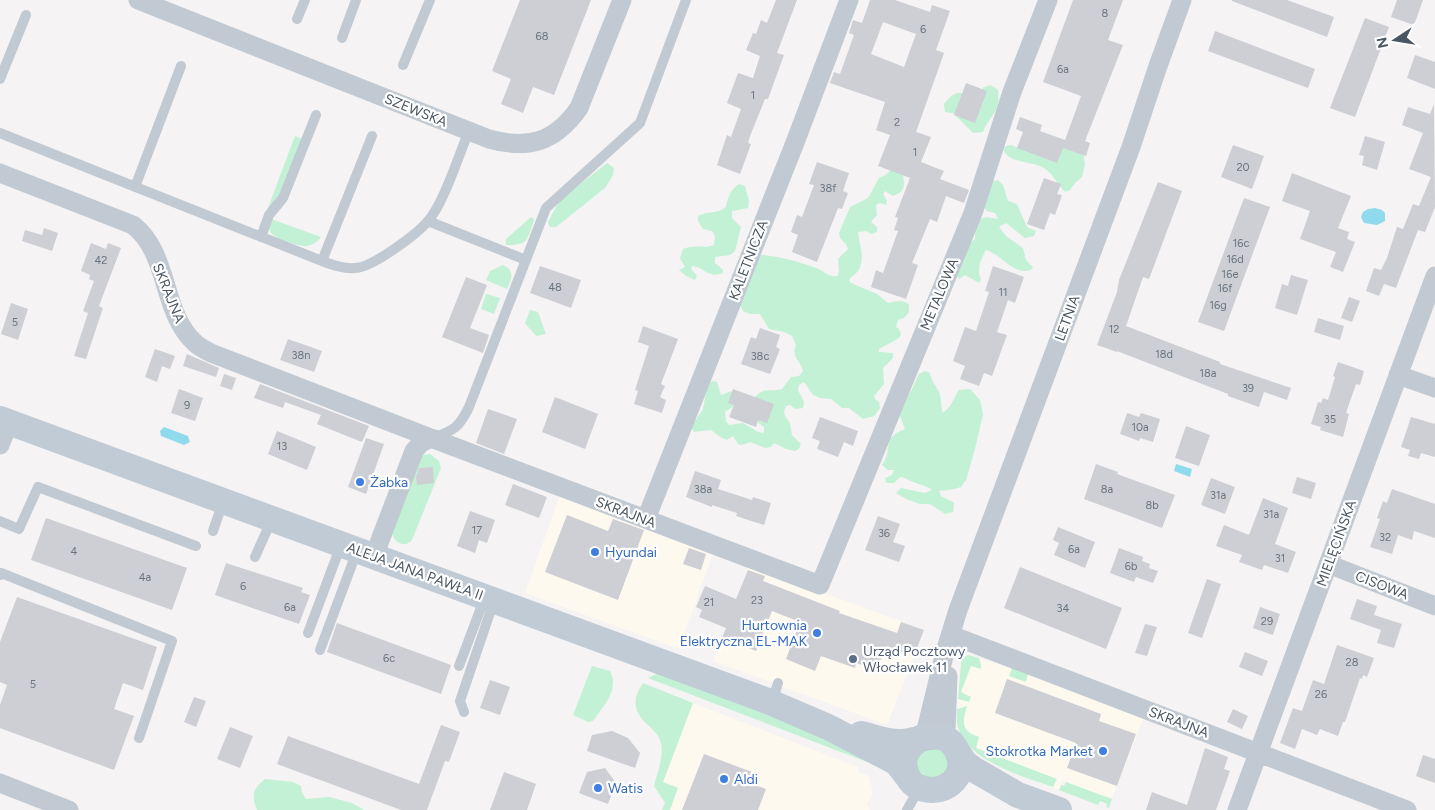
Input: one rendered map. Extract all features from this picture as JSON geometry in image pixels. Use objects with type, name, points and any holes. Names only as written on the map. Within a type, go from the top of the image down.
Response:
[{"type":"main road","name":"ALEJA JANA PAWŁA II","points":[[3,428],[223,500],[490,598],[775,693],[828,727],[897,763],[920,790]]},
{"type":"main road","name":"ALEJA JANA PAWŁA II","points":[[828,727],[902,742],[920,738]]},
{"type":"main road","points":[[920,790],[904,765],[906,754],[920,738],[936,736],[941,737],[954,747],[965,763],[1018,795]]},
{"type":"main road","points":[[920,790],[953,782],[960,762],[954,747]]},
{"type":"main road","points":[[920,790],[960,785],[1018,795],[1059,810]]},
{"type":"street","name":"SZEWSKA","points":[[138,0],[469,131],[503,143],[519,144],[532,143],[546,138],[559,131],[570,121],[578,108],[622,0]]},
{"type":"street","name":"KALETNICZA","points":[[646,520],[796,140],[849,0]]},
{"type":"street","name":"METALOWA","points":[[820,585],[972,213],[1012,92],[1048,0]]},
{"type":"street","name":"LETNIA","points":[[920,738],[926,730],[945,652],[958,610],[1131,147],[1182,0]]},
{"type":"street","name":"SKRAJNA","points":[[0,173],[133,225],[142,232],[150,245],[177,319],[196,344],[211,353],[820,585]]},
{"type":"street","name":"MIELĘCIŃSKA","points":[[1237,810],[1435,276]]},
{"type":"street","points":[[1398,375],[1435,388]]},
{"type":"street","points":[[358,550],[414,450],[421,443],[431,438]]},
{"type":"street","name":"CISOWA","points":[[1328,564],[1435,606]]},
{"type":"street","name":"SKRAJNA","points":[[951,635],[1407,810]]},
{"type":"street","name":"LETNIA","points":[[951,635],[946,731],[954,747]]},
{"type":"street","points":[[0,783],[69,810]]},
{"type":"lane","points":[[297,19],[305,0]]},
{"type":"lane","points":[[342,38],[356,0]]},
{"type":"lane","points":[[403,65],[430,0]]},
{"type":"lane","points":[[431,438],[447,432],[462,423],[546,208],[640,123],[686,0]]},
{"type":"lane","points":[[0,79],[26,15]]},
{"type":"lane","points":[[135,187],[181,66]]},
{"type":"lane","points":[[261,237],[269,215],[282,198],[316,115]]},
{"type":"lane","points":[[0,133],[322,261],[340,267],[357,269],[376,262],[428,221],[440,201],[469,131]]},
{"type":"lane","points":[[322,261],[372,136]]},
{"type":"lane","points":[[428,221],[526,260]]},
{"type":"lane","points":[[0,521],[19,529],[38,487],[196,546]]},
{"type":"lane","points":[[213,531],[223,500]]},
{"type":"lane","points":[[255,557],[272,518]]},
{"type":"lane","points":[[308,633],[358,550]]},
{"type":"lane","points":[[320,650],[358,550]]},
{"type":"lane","points":[[0,575],[1,573],[172,640],[139,738]]},
{"type":"lane","points":[[459,666],[490,598]]},
{"type":"lane","points":[[464,712],[460,701],[490,598]]},
{"type":"shaded area","points":[[560,495],[714,551],[679,649],[525,593]]},
{"type":"shaded area","points":[[749,565],[924,630],[887,725],[713,661]]},
{"type":"shaded area","points":[[968,655],[1005,666],[1144,717],[1112,799],[1063,781],[1059,790],[1022,776],[975,752],[959,731],[956,722],[961,663],[963,658]]},
{"type":"shaded area","points":[[693,703],[858,767],[857,771],[869,776],[873,794],[867,804],[870,810],[670,810],[678,788],[663,782]]},
{"type":"green space","points":[[990,85],[998,90],[998,101],[996,111],[986,124],[983,132],[973,133],[953,113],[945,112],[944,104],[951,96],[961,93],[974,97],[984,87]]},
{"type":"green space","points":[[295,136],[302,139],[281,194],[266,213]]},
{"type":"green space","points":[[1011,145],[1047,159],[1061,145],[1083,153],[1085,164],[1082,177],[1070,190],[1065,192],[1044,168],[1012,159],[1008,156],[1003,147]]},
{"type":"green space","points":[[607,163],[614,168],[613,175],[605,188],[556,227],[550,227],[548,222],[556,207],[565,196]]},
{"type":"green space","points":[[894,166],[902,168],[903,188],[898,194],[893,196],[885,191],[883,194],[887,201],[886,205],[880,203],[876,205],[877,215],[871,222],[877,227],[877,232],[872,234],[866,231],[858,232],[862,262],[858,271],[849,280],[851,283],[877,294],[888,303],[902,301],[909,305],[909,312],[904,318],[898,320],[896,327],[901,334],[899,338],[879,349],[879,352],[893,353],[893,358],[883,368],[884,384],[874,396],[879,402],[880,408],[874,416],[863,419],[849,408],[842,408],[831,399],[813,395],[804,382],[799,385],[798,390],[804,402],[803,408],[795,409],[790,405],[786,406],[784,411],[790,423],[792,435],[801,444],[799,449],[795,451],[774,443],[771,447],[765,448],[750,442],[741,445],[738,444],[733,436],[727,440],[711,430],[694,432],[691,427],[703,409],[707,387],[712,381],[717,382],[721,395],[732,391],[738,403],[725,412],[726,421],[729,425],[743,423],[758,432],[764,433],[764,427],[756,421],[753,399],[761,392],[782,389],[791,377],[799,376],[803,371],[795,356],[796,345],[792,336],[769,329],[760,314],[750,314],[743,311],[740,305],[755,262],[761,255],[775,257],[819,269],[832,276],[838,276],[838,259],[848,249],[840,238],[839,233],[850,207],[868,198],[879,178],[887,174]]},
{"type":"green space","points":[[998,180],[1003,185],[1008,201],[1017,204],[1027,227],[1036,231],[1034,236],[1025,238],[1006,223],[999,227],[1007,237],[1023,248],[1026,260],[1033,267],[1031,270],[1019,270],[986,250],[980,264],[979,272],[981,279],[979,283],[965,275],[959,279],[955,273],[969,244],[975,239],[976,221],[986,217],[998,219],[995,213],[987,211],[982,205],[992,181]]},
{"type":"green space","points":[[739,184],[745,186],[749,201],[748,208],[732,211],[732,218],[741,227],[735,251],[730,255],[715,257],[715,263],[723,270],[723,273],[713,275],[692,266],[691,269],[697,276],[695,280],[686,276],[679,270],[685,267],[680,258],[683,249],[714,245],[715,236],[712,231],[703,229],[698,221],[698,216],[719,211],[726,207],[730,194]]},
{"type":"green space","points":[[531,217],[534,221],[526,240],[519,244],[506,245],[506,239]]},
{"type":"green space","points":[[271,219],[321,237],[315,243],[307,246],[289,242],[275,236],[271,232],[269,227]]},
{"type":"green space","points":[[503,265],[511,272],[507,289],[486,280],[490,271]]},
{"type":"green space","points":[[486,294],[500,298],[494,314],[481,309]]},
{"type":"green space","points":[[530,310],[538,312],[546,334],[536,336],[525,323]]},
{"type":"green space","points":[[925,371],[930,373],[932,381],[939,392],[943,413],[950,406],[959,390],[970,389],[980,400],[983,414],[966,480],[961,487],[939,491],[941,496],[954,503],[953,512],[945,514],[930,504],[920,504],[896,493],[901,488],[925,493],[932,490],[900,477],[894,483],[886,483],[885,478],[892,475],[894,470],[888,470],[882,465],[890,440],[897,433],[905,429],[898,411],[919,374]]},
{"type":"green space","points":[[430,454],[439,461],[441,468],[412,540],[409,543],[402,544],[396,541],[391,530],[418,459],[423,455]]},
{"type":"green space","points":[[968,655],[979,658],[981,664],[981,669],[971,666],[961,692],[971,697],[969,702],[958,699],[961,663],[963,658]]},
{"type":"green space","points":[[592,666],[610,671],[613,685],[605,704],[593,721],[588,722],[573,715]]},
{"type":"green space","points":[[1012,668],[1028,674],[1026,682],[1009,676]]},
{"type":"green space","points":[[668,672],[870,754],[867,762],[648,678],[658,673]]},
{"type":"green space","points":[[643,683],[693,703],[663,782],[678,788],[670,810],[662,810],[665,803],[654,786],[661,759],[661,743],[655,732],[641,718],[636,705],[636,697]]},
{"type":"green space","points":[[967,706],[964,726],[973,735],[979,737],[976,748],[1057,779],[1053,787],[1013,773],[985,759],[973,750],[964,740],[957,723],[957,709]]},
{"type":"green space","points":[[941,749],[949,758],[946,776],[919,779],[915,756],[918,751]]},
{"type":"green space","points":[[265,779],[293,782],[301,786],[302,793],[306,799],[329,797],[352,803],[364,810],[257,810],[254,793]]},
{"type":"green space","points":[[1066,782],[1112,799],[1109,808],[1106,807],[1107,804],[1100,801],[1098,805],[1059,790],[1061,785],[1064,786]]},
{"type":"water","points":[[1375,208],[1385,213],[1385,221],[1377,225],[1364,223],[1361,217],[1363,212]]},
{"type":"water","points":[[164,427],[188,436],[190,442],[184,445],[161,436],[160,431]]},
{"type":"water","points":[[1176,464],[1192,469],[1190,477],[1174,471]]},
{"type":"building","points":[[520,0],[591,0],[554,95],[533,87],[523,113],[501,104],[511,79],[492,71]]},
{"type":"building","points":[[776,0],[797,0],[777,53],[784,55],[768,99],[765,99],[750,136],[748,143],[751,144],[740,174],[717,165],[727,135],[731,137],[741,109],[727,103],[738,73],[753,78],[760,56],[746,50],[753,33],[756,34],[761,20],[767,23]]},
{"type":"building","points":[[870,0],[895,0],[930,12],[932,5],[950,11],[936,50],[944,53],[916,132],[931,137],[921,162],[944,171],[940,179],[969,190],[964,203],[946,196],[937,222],[930,219],[912,263],[918,265],[906,299],[871,287],[876,270],[883,273],[898,231],[894,230],[898,218],[895,217],[910,178],[878,166],[890,135],[876,130],[885,102],[830,83],[834,72],[840,74],[854,35],[849,33],[853,20],[862,23]],"holes":[[[883,22],[916,34],[904,67],[871,54]]]},
{"type":"building","points":[[1073,0],[1123,0],[1108,40],[1123,45],[1085,141],[1090,143],[1086,156],[1063,148],[1057,163],[1017,148],[1023,132],[1016,129],[1020,117],[1042,125],[1040,131],[1065,140],[1081,96],[1043,82]]},
{"type":"building","points":[[1232,0],[1287,0],[1334,17],[1327,37]]},
{"type":"building","points":[[1397,0],[1423,0],[1414,25],[1391,17]]},
{"type":"building","points":[[1365,18],[1389,27],[1355,117],[1330,108]]},
{"type":"building","points":[[1215,31],[1315,69],[1308,88],[1208,51]]},
{"type":"building","points":[[1415,55],[1435,62],[1435,89],[1407,78]]},
{"type":"building","points":[[966,83],[987,91],[975,123],[954,115]]},
{"type":"building","points":[[1434,104],[1435,207],[1425,232],[1418,230],[1396,288],[1384,284],[1379,296],[1366,291],[1374,268],[1381,270],[1397,227],[1403,229],[1413,204],[1419,206],[1431,177],[1409,169],[1423,133],[1402,125],[1408,107],[1430,114]]},
{"type":"building","points":[[1365,136],[1385,142],[1377,170],[1362,165],[1364,156],[1359,155]]},
{"type":"building","points":[[1233,145],[1264,156],[1252,189],[1221,177]]},
{"type":"building","points":[[817,162],[849,173],[843,191],[848,193],[842,209],[838,208],[817,262],[792,252],[798,235],[791,232],[797,215],[802,217],[814,185],[809,184]]},
{"type":"building","points":[[1292,173],[1351,196],[1338,228],[1349,232],[1347,239],[1355,242],[1343,272],[1330,267],[1336,252],[1300,239],[1310,211],[1282,201]]},
{"type":"building","points":[[1044,178],[1061,184],[1057,194],[1062,195],[1055,215],[1050,213],[1044,230],[1027,224]]},
{"type":"building","points":[[1158,182],[1182,191],[1149,279],[1143,277],[1126,326],[1220,362],[1220,364],[1291,388],[1287,400],[1264,392],[1259,407],[1117,351],[1097,345],[1117,292],[1119,280]]},
{"type":"building","points":[[1244,198],[1270,207],[1224,331],[1198,322]]},
{"type":"building","points":[[44,228],[58,233],[52,251],[22,241],[25,230],[42,235]]},
{"type":"building","points":[[91,243],[106,249],[108,243],[121,248],[99,306],[103,308],[86,359],[74,356],[88,313],[83,311],[94,281],[89,279],[90,275],[81,271]]},
{"type":"building","points":[[540,266],[581,280],[571,308],[530,293]]},
{"type":"building","points":[[993,266],[1024,277],[1015,303],[1008,300],[997,332],[1007,335],[992,376],[984,373],[979,386],[960,379],[965,366],[953,361],[965,327],[976,331],[989,292],[985,291]]},
{"type":"building","points":[[1291,275],[1308,280],[1297,315],[1275,308],[1282,284],[1288,286]]},
{"type":"building","points":[[466,277],[487,285],[470,328],[489,335],[483,353],[442,337]]},
{"type":"building","points":[[1349,297],[1360,301],[1352,322],[1341,318]]},
{"type":"building","points":[[11,303],[28,309],[18,340],[1,334]]},
{"type":"building","points":[[1318,318],[1344,326],[1340,340],[1314,332]]},
{"type":"building","points":[[643,326],[678,339],[661,384],[665,386],[660,397],[666,400],[662,413],[634,404],[638,391],[635,390],[649,346],[638,342]]},
{"type":"building","points":[[760,328],[780,335],[776,347],[780,349],[770,374],[741,364],[751,337],[756,339]]},
{"type":"building","points":[[288,339],[322,351],[314,372],[280,360]]},
{"type":"building","points":[[155,349],[175,356],[170,369],[162,366],[157,382],[145,377]]},
{"type":"building","points":[[187,354],[219,368],[216,377],[183,366]]},
{"type":"building","points":[[1338,362],[1364,371],[1360,385],[1356,384],[1346,413],[1349,414],[1343,437],[1320,430],[1321,427],[1311,424],[1318,402],[1321,403],[1323,398],[1328,400]]},
{"type":"building","points":[[224,374],[236,378],[232,390],[220,386]]},
{"type":"building","points":[[260,384],[369,426],[362,442],[317,424],[321,415],[285,402],[283,408],[254,398]]},
{"type":"building","points":[[179,389],[203,398],[195,421],[171,413]]},
{"type":"building","points":[[733,389],[774,404],[767,423],[758,420],[756,427],[729,417],[734,405],[728,403]]},
{"type":"building","points":[[555,397],[598,414],[585,449],[542,432]]},
{"type":"building","points":[[488,409],[517,419],[504,454],[476,443]]},
{"type":"building","points":[[1127,413],[1139,417],[1141,413],[1160,419],[1153,442],[1140,438],[1139,441],[1120,434]]},
{"type":"building","points":[[820,417],[858,431],[853,446],[844,442],[838,457],[817,449],[820,441],[812,438]]},
{"type":"building","points":[[1411,417],[1435,424],[1435,457],[1421,453],[1419,459],[1408,456],[1410,450],[1401,447]]},
{"type":"building","points":[[1186,426],[1210,435],[1199,466],[1175,458]]},
{"type":"building","points":[[277,431],[316,447],[307,470],[268,454]]},
{"type":"building","points":[[366,438],[384,444],[366,494],[348,487]]},
{"type":"building","points":[[1096,464],[1118,472],[1117,474],[1175,495],[1162,528],[1084,499]]},
{"type":"building","points":[[433,467],[434,483],[417,485],[416,477],[419,468]]},
{"type":"building","points":[[695,471],[721,480],[718,489],[752,500],[753,497],[771,503],[764,525],[736,516],[737,513],[712,505],[712,507],[686,497]]},
{"type":"building","points":[[1297,477],[1316,483],[1311,499],[1292,493]]},
{"type":"building","points":[[1211,478],[1235,487],[1225,514],[1201,505]]},
{"type":"building","points":[[513,484],[547,497],[539,518],[505,505]]},
{"type":"building","points":[[1392,489],[1435,504],[1435,538],[1414,531],[1412,540],[1398,535],[1392,554],[1370,547],[1380,519],[1377,518],[1383,501],[1387,503]]},
{"type":"building","points":[[1263,498],[1288,508],[1275,544],[1296,552],[1288,573],[1264,565],[1262,570],[1239,562],[1242,555],[1216,546],[1224,525],[1249,535]]},
{"type":"building","points":[[470,511],[495,520],[487,543],[479,540],[475,553],[457,546]]},
{"type":"building","name":"Hyundai","points":[[567,515],[608,531],[613,519],[644,530],[618,600],[545,572]]},
{"type":"building","points":[[878,516],[900,524],[893,542],[905,546],[899,562],[865,550]]},
{"type":"building","points":[[46,518],[187,568],[172,610],[31,560]]},
{"type":"building","points":[[1058,527],[1095,542],[1085,568],[1054,555],[1059,543],[1053,540]]},
{"type":"building","points":[[689,548],[706,554],[701,570],[683,564]]},
{"type":"building","points":[[1119,548],[1143,557],[1142,561],[1150,564],[1149,568],[1158,571],[1153,583],[1136,577],[1134,582],[1110,573]]},
{"type":"building","points":[[226,563],[303,588],[301,592],[310,595],[299,624],[215,595]]},
{"type":"building","points":[[1020,567],[1122,608],[1106,649],[1004,608]]},
{"type":"building","points":[[748,570],[765,576],[763,581],[840,611],[839,613],[897,633],[901,622],[924,630],[914,656],[886,646],[877,670],[856,663],[855,668],[821,656],[815,671],[786,659],[800,622],[772,611],[756,651],[722,638],[726,628],[699,617],[702,610],[696,607],[705,586],[736,599]]},
{"type":"building","points":[[1207,579],[1221,584],[1202,638],[1188,633]]},
{"type":"building","points":[[17,597],[157,647],[143,690],[123,683],[114,709],[134,716],[114,770],[0,728],[0,705],[7,685],[0,682],[0,642]]},
{"type":"building","points":[[1357,599],[1377,606],[1374,615],[1402,624],[1394,648],[1377,643],[1381,630],[1350,619]]},
{"type":"building","points":[[1260,607],[1280,614],[1273,635],[1253,628]]},
{"type":"building","points":[[337,623],[451,665],[441,694],[327,652]]},
{"type":"building","points":[[1145,624],[1157,627],[1147,656],[1135,653]]},
{"type":"building","points":[[1337,645],[1374,658],[1367,677],[1363,675],[1362,679],[1360,678],[1345,722],[1343,722],[1338,736],[1320,729],[1317,735],[1302,729],[1295,749],[1280,743],[1293,708],[1302,711],[1313,680],[1324,684]]},
{"type":"building","points":[[1245,652],[1268,661],[1262,676],[1239,667]]},
{"type":"building","points":[[1007,679],[1101,714],[1099,721],[1136,734],[1117,786],[1067,768],[1076,743],[995,713]]},
{"type":"building","points":[[490,680],[510,687],[500,715],[480,708]]},
{"type":"building","points":[[194,697],[206,701],[196,727],[184,722]]},
{"type":"building","points":[[1233,709],[1248,716],[1242,729],[1227,722]]},
{"type":"building","points":[[441,725],[460,732],[449,762],[445,761],[427,810],[401,810],[277,764],[288,736],[419,784]]},
{"type":"building","points":[[230,727],[253,736],[240,768],[217,759]]},
{"type":"building","name":"Watis","points":[[612,731],[628,738],[640,753],[635,768],[587,751],[592,735]]},
{"type":"building","points":[[1205,748],[1228,757],[1224,769],[1230,771],[1216,810],[1146,810],[1152,792],[1187,805]]},
{"type":"building","name":"Aldi","points":[[704,754],[752,772],[755,785],[766,789],[758,810],[682,810]]},
{"type":"building","points":[[1423,755],[1435,759],[1435,783],[1416,776]]},
{"type":"building","name":"Watis","points":[[605,768],[616,783],[608,804],[579,793],[587,772]]},
{"type":"building","points":[[504,772],[536,784],[527,810],[490,810]]},
{"type":"place","name":"Żabka","points":[[360,482]]},
{"type":"place","name":"Hyundai","points":[[595,552]]},
{"type":"place","name":"Hurtownia Elektryczna EL-MAK","points":[[817,633]]},
{"type":"place","name":"Urząd Pocztowy Włocławek 11","points":[[853,659]]},
{"type":"place","name":"Stokrotka Market","points":[[1103,751]]},
{"type":"place","name":"Aldi","points":[[724,779]]},
{"type":"place","name":"Watis","points":[[598,788]]}]
